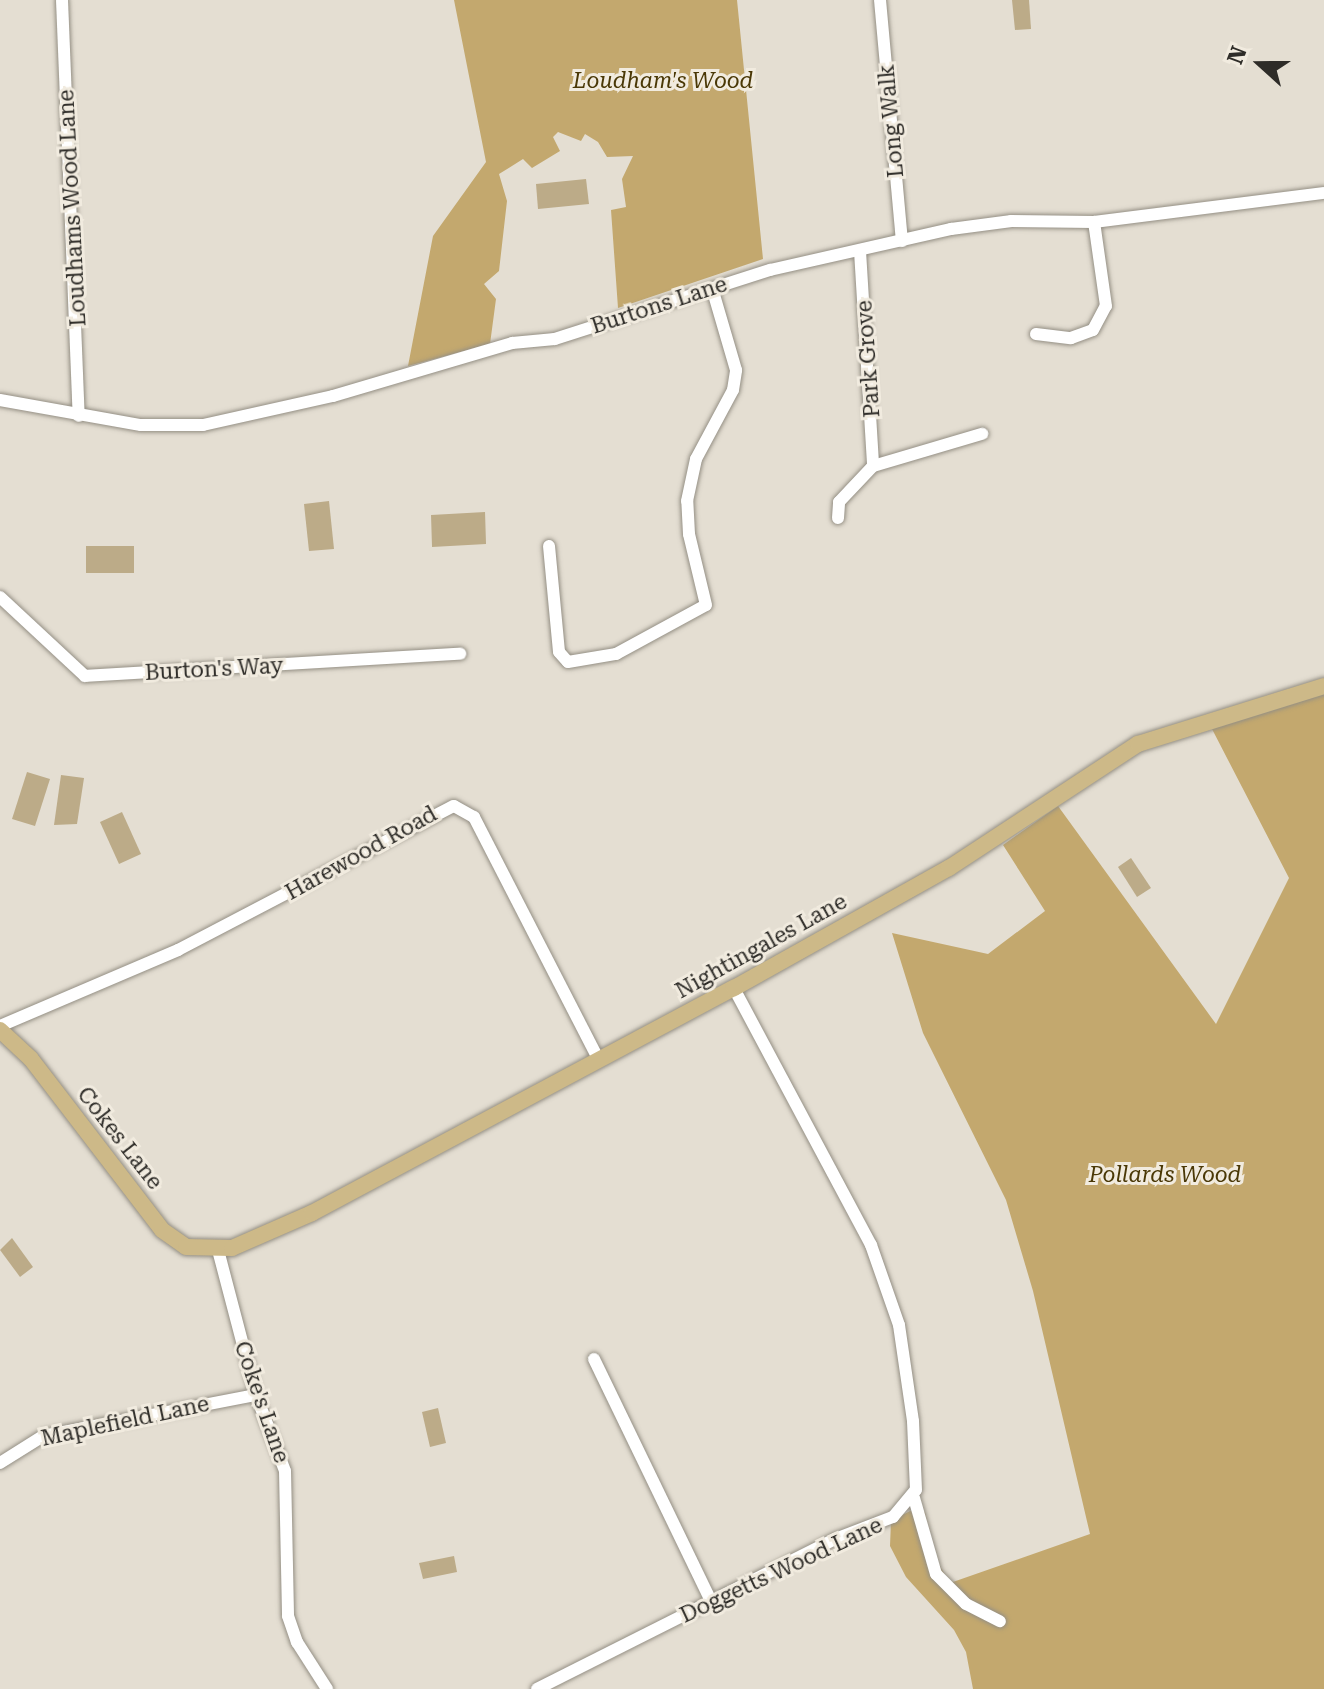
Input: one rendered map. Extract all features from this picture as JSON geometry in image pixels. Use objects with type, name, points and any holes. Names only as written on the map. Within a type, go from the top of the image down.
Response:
[{"type":"main road","name":"Nightingales Lane","points":[[218,1250],[312,1213],[734,988],[949,868],[1138,744],[1324,686]]},
{"type":"main road","name":"Cokes Lane","points":[[0,1028],[31,1059],[162,1230],[186,1247],[218,1250]]},
{"type":"street","name":"Loudhams Wood Lane","points":[[62,0],[79,416]]},
{"type":"street","name":"Long Walk","points":[[880,0],[902,241]]},
{"type":"street","name":"Burtons Lane","points":[[0,400],[141,425],[203,425],[252,416],[512,343],[555,339],[712,288],[902,241],[1011,221],[1094,222],[1324,193]]},
{"type":"street","points":[[1036,334],[1071,338],[1093,330],[1106,306],[1094,222]]},
{"type":"street","name":"Park Grove","points":[[860,251],[873,466]]},
{"type":"street","points":[[549,546],[559,652],[568,662],[616,654],[712,607],[689,534],[687,501],[696,459],[733,390],[736,370],[712,288]]},
{"type":"street","points":[[838,518],[839,502],[873,466],[982,434]]},
{"type":"street","name":"Burton's Way","points":[[0,597],[85,676],[460,654]]},
{"type":"street","name":"Harewood Road","points":[[0,1028],[178,950],[454,806],[474,817],[599,1060]]},
{"type":"street","points":[[734,988],[880,1272],[899,1325],[913,1421],[914,1498],[936,1574],[966,1604],[1000,1621]]},
{"type":"street","name":"Coke's Lane","points":[[218,1250],[256,1395],[285,1471],[288,1616],[297,1642],[327,1689]]},
{"type":"street","points":[[594,1359],[711,1601]]},
{"type":"street","name":"Maplefield Lane","points":[[0,1463],[43,1436],[256,1395]]},
{"type":"street","name":"Doggetts Wood Lane","points":[[537,1689],[711,1601],[893,1517],[914,1498]]},
{"type":"shaded area","points":[[1012,0],[1029,0],[1031,29],[1015,30]]},
{"type":"shaded area","points":[[586,179],[589,204],[538,209],[536,184]]},
{"type":"shaded area","points":[[329,501],[334,549],[309,551],[304,504]]},
{"type":"shaded area","points":[[485,512],[486,544],[432,547],[431,515]]},
{"type":"shaded area","points":[[86,546],[134,546],[134,573],[86,573]]},
{"type":"shaded area","points":[[27,772],[50,779],[35,826],[12,819]]},
{"type":"shaded area","points":[[61,775],[84,778],[77,824],[54,825]]},
{"type":"shaded area","points":[[122,812],[141,854],[119,864],[100,822]]},
{"type":"shaded area","points":[[1131,858],[1151,888],[1137,897],[1118,867]]},
{"type":"shaded area","points":[[12,1238],[33,1267],[20,1277],[0,1250]]},
{"type":"shaded area","points":[[438,1408],[446,1443],[430,1447],[422,1412]]},
{"type":"shaded area","points":[[454,1556],[457,1572],[423,1579],[419,1563]]},
{"type":"green space","name":"Loudham's Wood","points":[[454,0],[737,0],[763,259],[618,308],[611,210],[626,207],[622,179],[633,156],[607,157],[598,142],[585,134],[581,141],[558,132],[553,137],[560,151],[532,168],[523,159],[499,174],[507,201],[499,271],[484,284],[496,299],[490,344],[408,366],[433,236],[486,162]]},
{"type":"green space","name":"Pollards Wood","points":[[1324,687],[1324,1689],[973,1689],[966,1652],[954,1630],[906,1577],[890,1546],[891,1521],[910,1511],[925,1512],[934,1556],[950,1583],[1090,1534],[1033,1291],[1006,1200],[923,1033],[892,933],[988,954],[1045,911],[1003,845],[1058,806],[1216,1024],[1289,878],[1212,729]]}]
